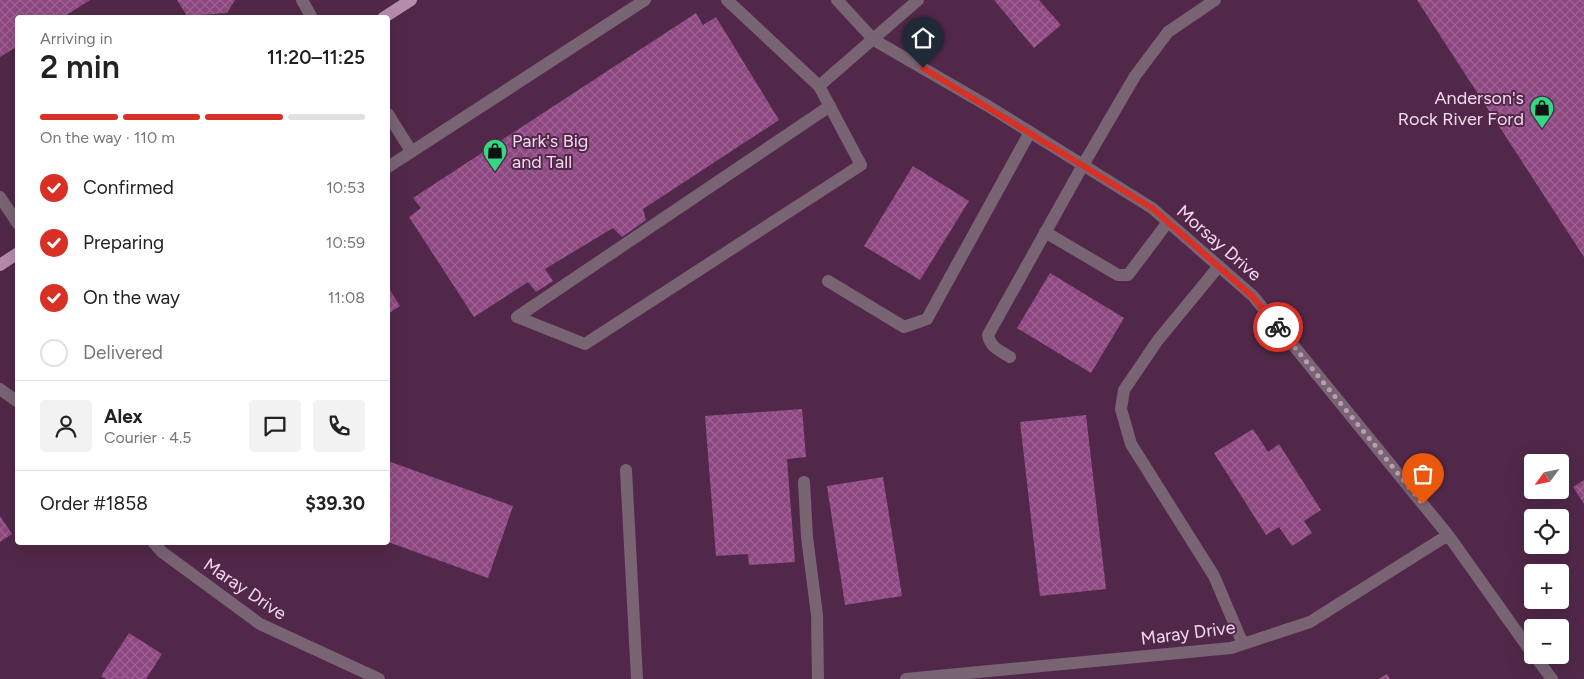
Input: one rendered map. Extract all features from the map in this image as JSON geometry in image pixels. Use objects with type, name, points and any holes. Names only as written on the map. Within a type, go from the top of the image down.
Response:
[{"type":"main road","points":[[388,15],[411,0]]},
{"type":"main road","points":[[0,265],[15,255]]},
{"type":"street","points":[[302,0],[310,15]]},
{"type":"street","points":[[390,166],[645,0]]},
{"type":"street","points":[[727,0],[819,86],[830,106],[861,165],[585,344],[517,317],[830,106]]},
{"type":"street","name":"Morsay Drive","points":[[837,0],[874,40],[1030,132],[1152,208],[1252,296],[1448,536],[1524,642]]},
{"type":"street","points":[[1010,357],[995,348],[989,342],[988,336],[1083,165],[1135,76],[1168,32],[1215,0]]},
{"type":"street","points":[[819,86],[874,40],[916,1]]},
{"type":"street","points":[[390,117],[411,151]]},
{"type":"street","points":[[828,281],[904,327],[927,319],[1030,132]]},
{"type":"street","points":[[0,197],[15,220]]},
{"type":"street","points":[[1045,232],[1118,275],[1128,275],[1168,222]]},
{"type":"street","points":[[1219,266],[1154,347],[1124,390],[1121,409],[1131,444],[1214,576],[1243,644]]},
{"type":"street","points":[[0,388],[15,400]]},
{"type":"street","points":[[626,470],[637,679]]},
{"type":"street","points":[[804,482],[806,537],[817,615],[818,679]]},
{"type":"street","name":"Maray Drive","points":[[906,679],[1223,648],[1243,644],[1310,622],[1448,536]]},
{"type":"street","name":"Maray Drive","points":[[156,545],[162,552],[260,624],[379,679]]},
{"type":"street","name":"Morsay Drive","points":[[1541,664],[1552,679]]},
{"type":"building","points":[[0,0],[90,0],[67,15],[15,15],[15,48],[0,57]]},
{"type":"building","points":[[177,0],[235,0],[227,13],[186,15]]},
{"type":"building","points":[[994,0],[1039,0],[1061,25],[1034,48]]},
{"type":"building","name":"Anderson's Rock River Ford","points":[[1417,0],[1584,0],[1584,257]]},
{"type":"building","points":[[696,13],[703,25],[716,17],[779,120],[643,209],[646,220],[622,237],[613,228],[545,269],[553,281],[536,292],[528,282],[474,317],[409,217],[421,208],[413,198]]},
{"type":"building","points":[[913,166],[969,201],[920,280],[864,246]]},
{"type":"building","points":[[1050,273],[1124,318],[1091,373],[1017,328]]},
{"type":"building","points":[[390,290],[400,306],[390,313]]},
{"type":"building","points":[[802,409],[806,457],[787,459],[795,562],[749,565],[748,554],[716,556],[705,416]]},
{"type":"building","points":[[1086,415],[1106,589],[1040,596],[1020,422]]},
{"type":"building","points":[[1253,429],[1268,452],[1279,444],[1321,510],[1304,521],[1312,533],[1292,546],[1279,527],[1266,535],[1214,453]]},
{"type":"building","points":[[390,462],[513,506],[488,578],[390,543]]},
{"type":"building","points":[[883,477],[902,596],[845,605],[827,486]]},
{"type":"building","points":[[1584,480],[1584,504],[1573,487]]},
{"type":"building","points":[[0,516],[12,534],[0,542]]},
{"type":"building","points":[[129,633],[162,654],[146,679],[106,679],[101,676]]},
{"type":"building","points":[[1387,674],[1390,679],[1379,679]]},
{"type":"way so far","points":[[1278,327],[1423,504]]},
{"type":"place","name":"Anderson's Rock River Ford","points":[[1542,129]]},
{"type":"place","name":"Park's Big and Tall","points":[[495,172]]},
{"type":"route","points":[[923,68],[1152,208],[1252,296],[1278,327]]}]
